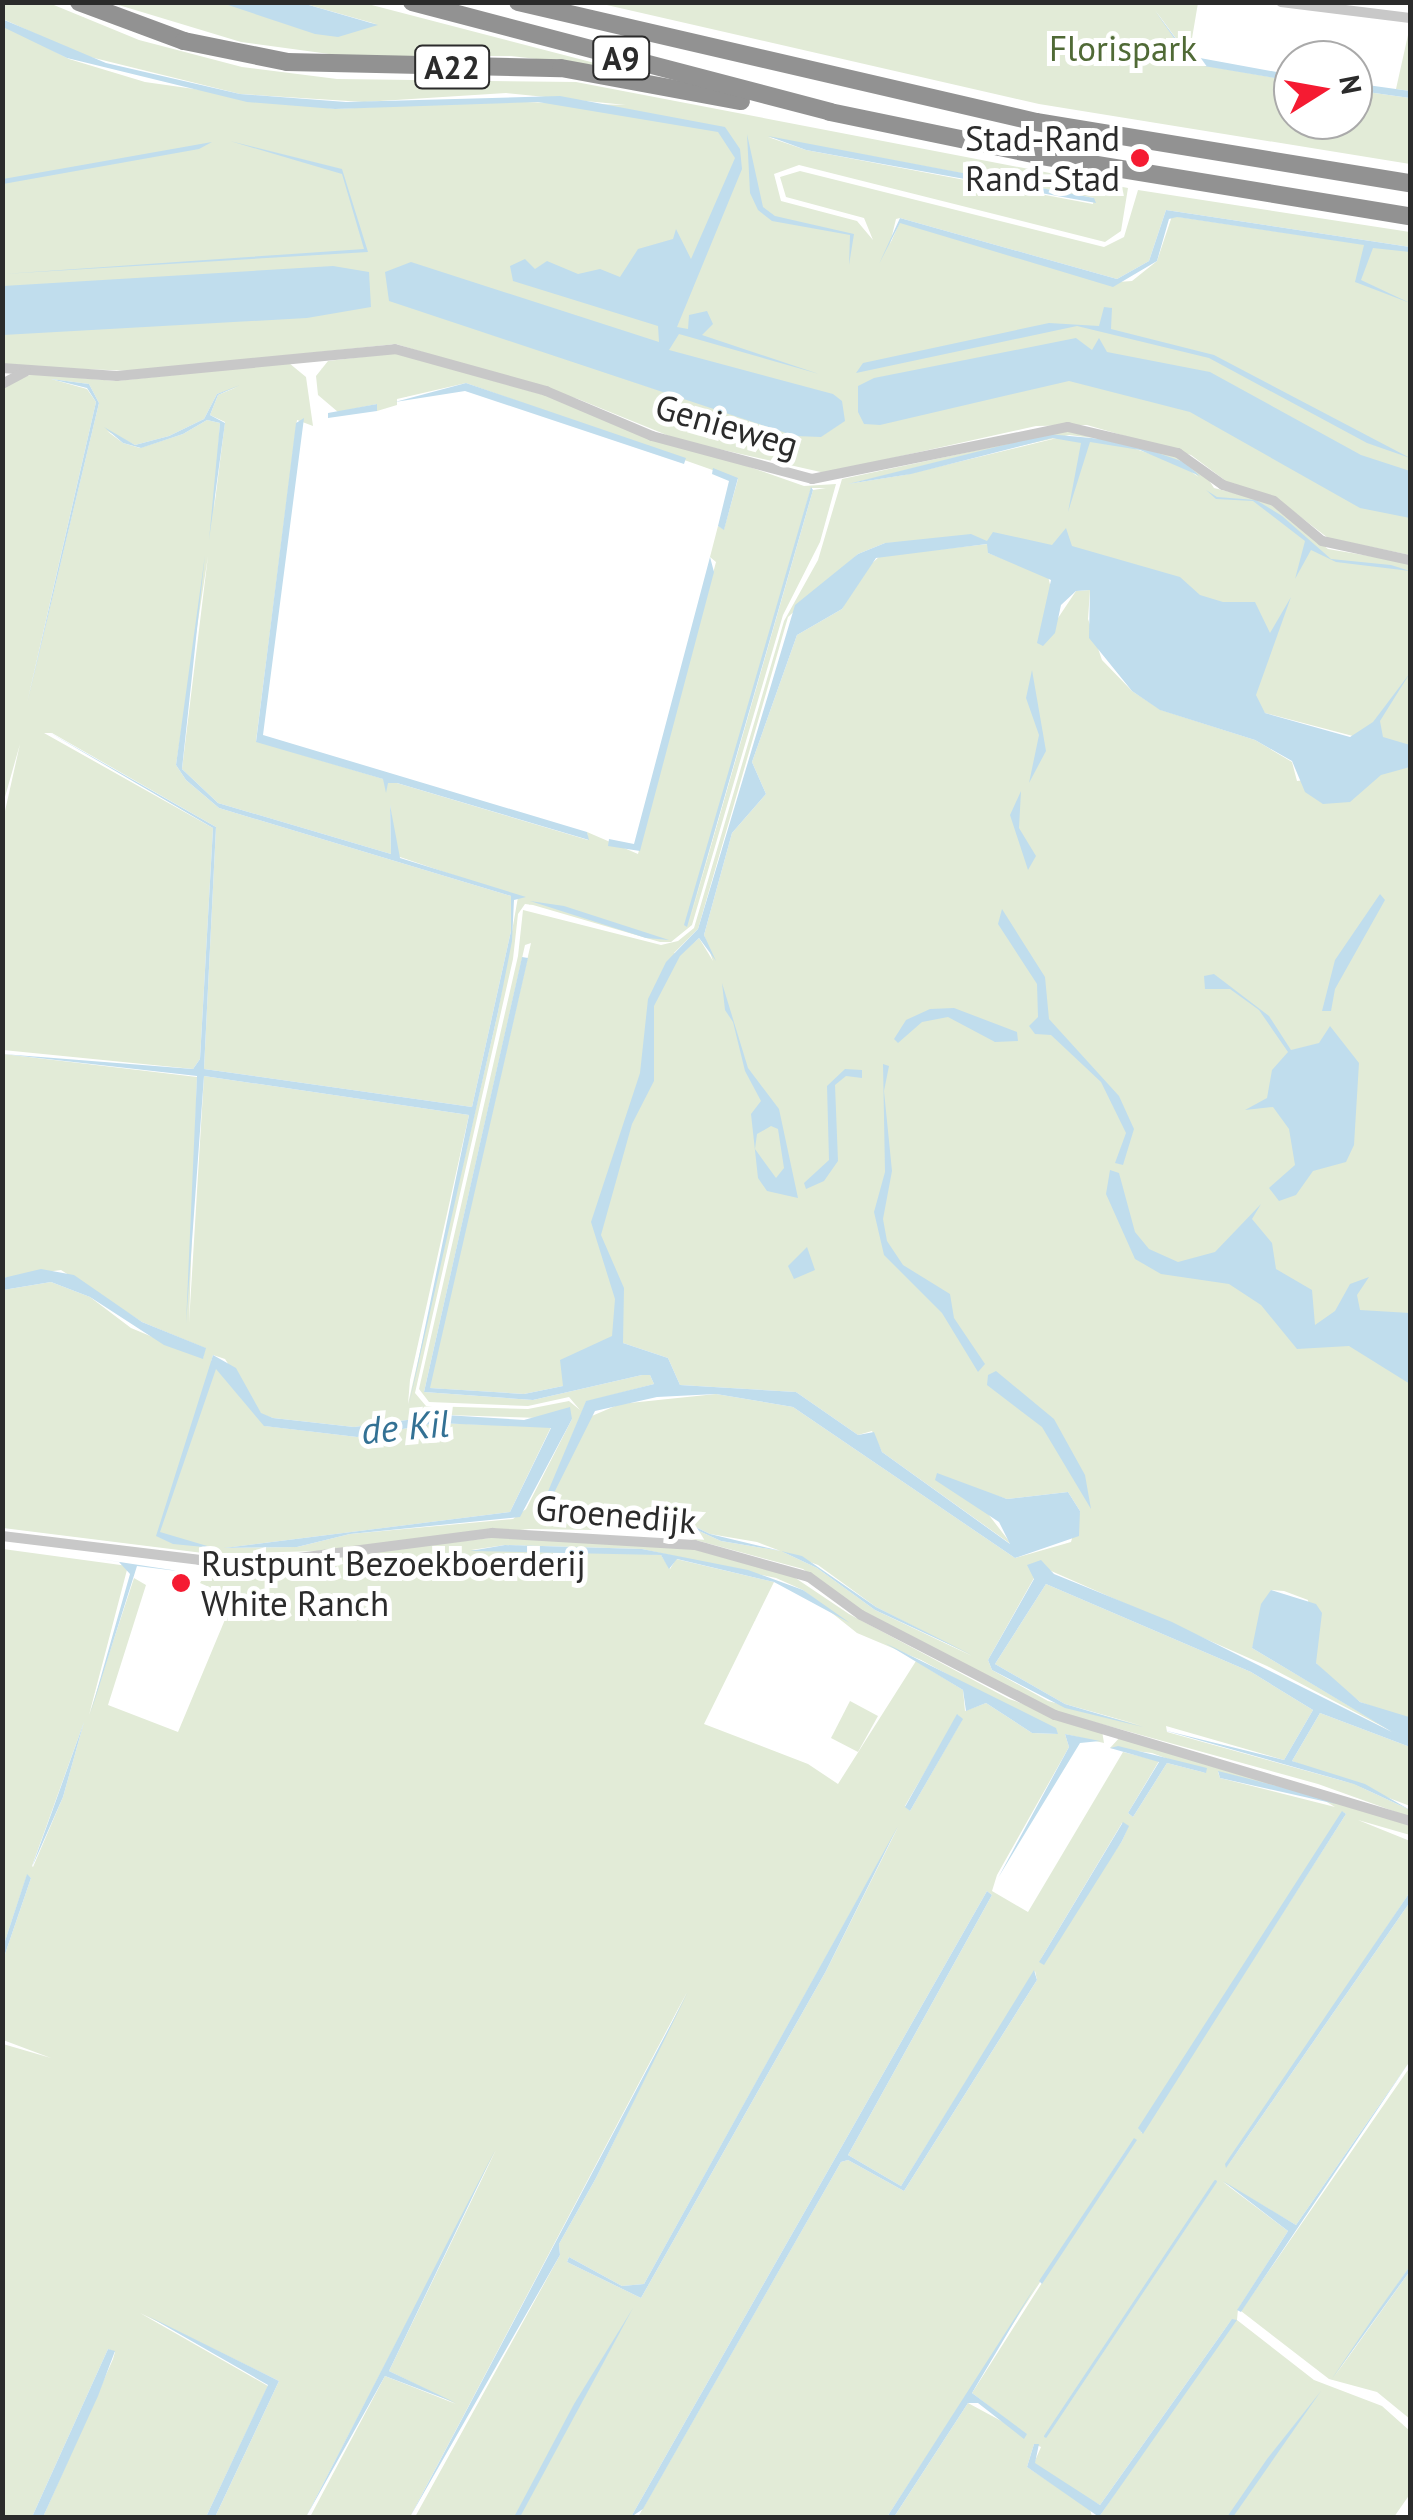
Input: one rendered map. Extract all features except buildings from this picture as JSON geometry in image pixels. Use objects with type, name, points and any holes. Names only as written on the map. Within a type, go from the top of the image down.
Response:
[{"type":"highway","name":"A22","points":[[80,2],[184,41],[286,62],[562,68],[830,112]]},
{"type":"highway","name":"A9","points":[[412,2],[830,112],[1042,156],[1410,216]]},
{"type":"highway","name":"A9","points":[[518,2],[1018,118],[1410,183]]},
{"type":"street","points":[[1281,2],[1410,18]]},
{"type":"street","name":"Genieweg","points":[[2,368],[117,376],[395,349],[546,391],[652,436],[751,457],[812,478],[1037,429],[1081,429],[1142,441],[1198,462],[1216,481],[1274,501],[1342,550],[1410,560]]},
{"type":"street","points":[[2,384],[26,371]]},
{"type":"street","name":"Groenedijk","points":[[2,1536],[214,1560],[291,1559],[492,1533],[695,1544],[809,1577],[860,1615],[1055,1715],[1410,1820]]},
{"type":"green space","points":[[3,3],[49,3],[139,40],[242,67],[337,79],[576,82],[1128,188],[1121,231],[1105,242],[799,165],[774,174],[781,201],[857,221],[873,240],[864,218],[786,197],[780,177],[800,171],[1104,247],[1124,237],[1138,190],[1410,232],[1410,247],[1166,210],[1149,261],[1117,279],[900,218],[896,219],[890,244],[900,222],[1103,283],[1132,281],[1157,261],[1172,216],[1410,251],[1410,555],[1328,538],[1276,498],[1230,484],[1191,455],[1087,425],[1036,426],[825,473],[679,440],[578,399],[396,344],[135,371],[3,366],[3,25],[69,59],[145,82],[335,109],[493,101],[626,105],[506,93],[364,102],[240,94],[82,55],[3,19]],"holes":[[[768,137],[1094,198],[1093,204],[806,150]]]},
{"type":"green space","points":[[112,3],[222,3],[376,24],[302,3],[364,3],[614,68],[511,56],[344,56],[241,42]]},
{"type":"green space","name":"Florispark","points":[[598,3],[1198,3],[1189,56],[1155,10],[1191,63],[1273,77],[1273,140],[1373,140],[1373,93],[1410,98],[1410,164],[1039,104]]},
{"type":"green space","points":[[1410,26],[1410,91],[1396,89]]},
{"type":"green space","points":[[396,353],[565,401],[642,435],[794,475],[738,463],[804,486],[836,484],[820,542],[783,615],[692,925],[671,942],[660,942],[533,905],[525,904],[518,914],[513,959],[415,1393],[426,1406],[528,1409],[569,1401],[580,1410],[569,1397],[528,1406],[429,1402],[419,1389],[518,956],[523,910],[661,945],[678,941],[694,928],[784,621],[818,560],[842,479],[1067,431],[1174,453],[1203,471],[1214,488],[1266,501],[1328,549],[1410,563],[1410,751],[1265,713],[1236,685],[1245,627],[987,541],[885,543],[858,554],[788,617],[698,929],[674,953],[680,955],[699,938],[713,961],[704,935],[732,833],[766,794],[752,762],[797,635],[842,609],[859,575],[880,556],[988,544],[988,553],[1048,576],[1058,618],[1076,591],[1090,590],[1088,619],[1102,660],[1132,691],[1161,710],[1255,740],[1292,762],[1297,781],[1410,767],[1410,1720],[1360,1702],[1330,1678],[1316,1663],[1308,1600],[1284,1591],[1271,1590],[1252,1648],[1393,1732],[1267,1666],[1033,1563],[1034,1578],[988,1660],[992,1670],[1048,1701],[1143,1726],[1065,1704],[995,1664],[1046,1584],[1251,1672],[1313,1710],[1284,1760],[1166,1726],[1167,1732],[1354,1784],[1410,1810],[1410,1817],[1318,1784],[1058,1712],[865,1614],[803,1569],[662,1531],[529,1529],[319,1551],[211,1554],[3,1528],[3,1290],[51,1282],[90,1297],[131,1328],[203,1358],[205,1348],[142,1322],[61,1270],[3,1278],[3,1054],[197,1077],[189,1323],[204,1076],[469,1115],[408,1404],[498,1012],[518,897],[397,856],[390,805],[391,854],[218,803],[182,769],[208,556],[176,765],[186,780],[219,808],[511,896],[511,931],[472,1107],[204,1069],[216,827],[52,733],[44,733],[213,828],[200,1059],[193,1069],[3,1050],[3,820],[20,744],[3,804],[2,388],[33,374],[116,381],[289,363],[306,377],[313,426],[297,420],[256,741],[588,840],[587,832],[638,854],[716,562],[710,557],[718,526],[724,529],[738,479],[466,383],[397,399],[397,405],[377,411],[377,404],[338,412],[318,395],[316,376],[328,361]],"holes":[[[51,379],[89,384],[99,403],[27,703],[96,402],[87,389]],[[237,387],[218,395],[210,415],[225,422],[214,509],[220,423],[207,420],[183,434],[140,448],[123,443],[107,431],[135,445],[169,436],[204,419],[217,394]],[[1069,435],[1102,439],[1184,462],[1198,477],[1182,464],[1123,445],[1061,437],[904,475],[848,484]],[[811,488],[826,488],[813,490],[688,926]],[[531,943],[429,1388],[524,1394],[563,1386],[623,1343],[668,1358],[680,1385],[796,1392],[858,1435],[872,1431],[882,1452],[1012,1545],[985,1510],[982,1491],[1007,1499],[1068,1492],[1080,1511],[1071,1542],[1015,1558],[793,1407],[716,1394],[620,1404],[587,1418],[537,1520],[586,1402],[654,1384],[650,1375],[642,1375],[533,1400],[424,1392],[525,945]],[[213,1355],[225,1359],[261,1414],[273,1418],[354,1427],[445,1415],[572,1419],[526,1509],[513,1519],[350,1534],[297,1547],[225,1548],[510,1512],[551,1427],[437,1423],[357,1437],[265,1426],[211,1362]],[[677,1518],[710,1534],[757,1542],[781,1551],[721,1541],[677,1521],[614,1528],[555,1522]],[[782,1551],[818,1565],[876,1607],[972,1656],[875,1610],[817,1568]]]},
{"type":"green space","points":[[499,1537],[671,1541],[785,1571],[849,1614],[1009,1699],[1102,1731],[1104,1743],[1065,1734],[1069,1747],[997,1875],[992,1891],[1028,1912],[1123,1752],[1159,1761],[1128,1813],[1133,1817],[1167,1763],[1206,1773],[1152,1753],[1110,1748],[1121,1736],[1410,1824],[1410,1835],[1358,1820],[1410,1841],[1410,1892],[1226,2168],[1410,1902],[1410,2061],[1296,2225],[1223,2182],[1288,2231],[1238,2309],[1237,2320],[1314,2380],[1382,2406],[1410,2431],[1410,2494],[1394,2517],[1099,2517],[1232,2319],[1100,2505],[1048,2476],[1034,2463],[1041,2447],[1034,2444],[1027,2467],[1090,2509],[1092,2517],[894,2517],[968,2403],[1027,2435],[972,2393],[1134,2138],[887,2517],[638,2517],[841,2162],[848,2160],[904,2191],[1037,1980],[1035,1971],[901,2186],[848,2155],[992,1895],[987,1891],[631,2517],[415,2517],[560,2255],[559,2244],[596,2178],[687,1992],[410,2517],[310,2517],[385,2376],[456,2404],[389,2371],[496,2150],[306,2517],[215,2517],[279,2381],[140,2313],[268,2386],[206,2517],[43,2517],[113,2359],[115,2352],[108,2349],[32,2517],[3,2517],[3,2044],[51,2058],[3,2040],[3,1960],[31,1878],[27,1875],[3,1947],[3,1549],[128,1566],[89,1715],[134,1578],[146,1585],[108,1705],[178,1732],[234,1598],[200,1583],[206,1572],[309,1572],[343,1564],[341,1555]],"holes":[[[505,1545],[642,1549],[776,1578],[803,1590],[857,1633],[921,1660],[1058,1734],[1032,1733],[986,1703],[965,1711],[963,1690],[916,1661],[838,1784],[808,1764],[704,1724],[774,1582],[676,1559],[670,1569],[661,1555],[471,1550]],[[958,1715],[962,1720],[910,1811],[905,1806]],[[84,1722],[63,1797],[32,1866]],[[1218,1772],[1317,1796],[1335,1807],[1220,1778]],[[1343,1812],[1346,1814],[1142,2133],[1139,2128]],[[1122,1823],[1128,1827],[1039,1962]],[[898,1827],[826,1971],[641,2298],[567,2262],[569,2257],[622,2286],[644,2284]]]},
{"type":"green space","points":[[850,1701],[878,1716],[858,1752],[831,1738]]},
{"type":"green space","points":[[1320,1713],[1410,1747],[1410,1806],[1292,1761]]},
{"type":"green space","points":[[1410,2067],[1410,2266],[1334,2377],[1410,2271],[1410,2419],[1377,2392],[1329,2379],[1241,2311]]},
{"type":"water","points":[[222,3],[302,3],[378,25],[338,37],[315,34]]},
{"type":"water","points":[[1155,11],[1189,56],[1273,71],[1273,78],[1192,64]]},
{"type":"water","points":[[2,19],[106,63],[240,94],[346,102],[560,96],[725,127],[740,149],[742,169],[677,327],[688,329],[689,315],[707,311],[713,324],[702,335],[819,374],[679,334],[669,350],[833,394],[842,401],[845,421],[821,437],[795,436],[389,301],[385,272],[411,262],[659,342],[658,326],[513,281],[510,266],[525,259],[535,269],[547,261],[578,274],[600,269],[620,277],[638,249],[673,239],[676,229],[691,259],[735,158],[718,132],[538,102],[335,109],[247,102],[67,58],[3,27]]},
{"type":"water","points":[[1373,86],[1410,91],[1410,98],[1373,93]]},
{"type":"water","points":[[747,134],[763,207],[775,216],[854,234],[849,265],[850,235],[772,221],[758,210],[750,193]]},
{"type":"water","points":[[768,136],[1094,198],[1096,203],[806,150]]},
{"type":"water","points":[[230,141],[342,169],[368,252],[3,274],[364,249],[342,174]]},
{"type":"water","points":[[212,142],[199,149],[3,184],[3,179]]},
{"type":"water","points":[[1166,210],[1410,247],[1410,252],[1373,248],[1361,280],[1410,303],[1355,282],[1364,245],[1177,217],[1169,219],[1157,261],[1113,287],[900,223],[879,264],[900,218],[1117,279],[1149,261]]},
{"type":"water","points":[[333,266],[369,272],[371,307],[307,318],[3,335],[3,286]]},
{"type":"water","points":[[1104,307],[1112,308],[1111,329],[1214,355],[1410,458],[1367,443],[1209,358],[1077,326],[856,373],[863,363],[1049,323],[1099,326]]},
{"type":"water","points":[[1076,338],[1092,350],[1099,338],[1107,352],[1210,372],[1361,455],[1410,471],[1410,518],[1360,508],[1190,412],[1069,381],[880,425],[864,424],[858,412],[858,386],[874,378]]},
{"type":"water","points":[[51,379],[89,384],[99,403],[27,704],[96,402],[87,388]]},
{"type":"water","points":[[466,383],[686,458],[684,464],[465,391],[395,402]]},
{"type":"water","points":[[240,385],[218,395],[210,415],[225,423],[209,540],[220,423],[207,420],[183,434],[141,448],[123,443],[104,427],[135,445],[169,436],[204,419],[217,394]]},
{"type":"water","points":[[377,404],[377,411],[328,418],[328,413]]},
{"type":"water","points":[[304,418],[263,735],[587,832],[589,840],[397,783],[388,783],[386,793],[383,779],[256,742],[296,423]]},
{"type":"water","points":[[1048,434],[1102,439],[1152,451],[1184,462],[1200,476],[1140,450],[1090,442],[1068,512],[1081,443],[1052,438],[911,474],[848,484]]},
{"type":"water","points":[[713,468],[738,478],[724,530],[718,526],[729,481],[712,474]]},
{"type":"water","points":[[811,487],[813,490],[687,927],[684,925]]},
{"type":"water","points":[[1206,490],[1217,497],[1256,500],[1282,516],[1331,559],[1391,565],[1410,571],[1336,562],[1311,550],[1295,579],[1305,541],[1253,501],[1216,499]]},
{"type":"water","points":[[1066,528],[1072,546],[1180,577],[1200,595],[1223,602],[1255,602],[1270,633],[1291,597],[1256,695],[1265,713],[1350,737],[1373,722],[1410,673],[1380,721],[1383,737],[1410,745],[1410,767],[1381,775],[1350,802],[1323,804],[1305,792],[1292,761],[1255,740],[1160,710],[1132,691],[1089,638],[1090,590],[1076,591],[1061,605],[1055,633],[1043,646],[1037,643],[1051,580],[988,553],[987,544],[876,558],[842,609],[797,635],[752,762],[766,794],[732,833],[704,935],[716,961],[699,938],[680,956],[654,1006],[654,1081],[632,1124],[601,1235],[624,1288],[623,1343],[668,1358],[680,1385],[796,1392],[858,1435],[874,1432],[882,1452],[1010,1544],[999,1522],[935,1480],[937,1473],[1007,1499],[1068,1492],[1080,1511],[1079,1536],[1015,1558],[793,1407],[716,1394],[657,1397],[595,1411],[542,1517],[536,1520],[586,1401],[654,1384],[650,1375],[642,1375],[533,1400],[424,1392],[522,957],[528,958],[430,1388],[524,1394],[563,1386],[560,1360],[612,1336],[615,1299],[591,1222],[640,1073],[648,999],[666,962],[698,929],[795,605],[858,554],[885,543],[971,534],[987,541],[993,532],[1052,545]]},
{"type":"water","points":[[205,555],[182,769],[218,803],[391,854],[390,805],[400,858],[526,897],[514,900],[512,941],[498,1012],[409,1405],[469,1115],[204,1076],[186,1324],[197,1076],[3,1054],[193,1069],[200,1059],[213,828],[47,731],[216,827],[204,1069],[472,1107],[511,931],[511,896],[219,808],[186,780],[176,765]]},
{"type":"water","points":[[710,557],[714,572],[640,851],[608,846],[609,839],[634,844]]},
{"type":"water","points":[[1032,670],[1046,751],[1029,783],[1039,735],[1026,698]]},
{"type":"water","points":[[1021,791],[1019,828],[1036,856],[1028,870],[1010,815]]},
{"type":"water","points":[[1380,894],[1385,900],[1335,989],[1331,1011],[1322,1011],[1335,960]]},
{"type":"water","points":[[530,901],[564,906],[669,940],[646,938]]},
{"type":"water","points":[[1002,909],[1045,977],[1049,1019],[1119,1096],[1134,1129],[1123,1165],[1115,1163],[1126,1133],[1101,1082],[1051,1035],[1035,1034],[1029,1026],[1038,1017],[1037,984],[998,924]]},
{"type":"water","points":[[1214,974],[1269,1016],[1291,1050],[1319,1043],[1330,1026],[1359,1063],[1354,1145],[1346,1162],[1313,1171],[1296,1195],[1279,1201],[1269,1188],[1295,1165],[1289,1129],[1273,1107],[1245,1110],[1267,1098],[1272,1070],[1288,1052],[1259,1010],[1230,989],[1205,989],[1204,976]]},
{"type":"water","points":[[722,983],[748,1068],[779,1109],[798,1198],[767,1191],[758,1178],[751,1114],[761,1101],[745,1071],[733,1022],[725,1010]],"holes":[[[771,1126],[778,1129],[784,1168],[776,1178],[755,1149],[757,1134]]]},
{"type":"water","points":[[954,1008],[1017,1032],[1018,1041],[995,1042],[948,1017],[922,1022],[898,1043],[894,1039],[906,1020],[930,1009]]},
{"type":"water","points":[[883,1064],[889,1066],[884,1091],[892,1171],[883,1219],[887,1241],[903,1265],[950,1294],[954,1318],[985,1364],[978,1372],[942,1313],[884,1255],[874,1212],[885,1172]]},
{"type":"water","points":[[845,1069],[862,1070],[862,1078],[846,1076],[835,1085],[838,1161],[824,1181],[806,1189],[804,1183],[829,1160],[827,1086]]},
{"type":"water","points":[[1110,1170],[1119,1173],[1135,1232],[1149,1249],[1178,1262],[1215,1252],[1261,1204],[1252,1219],[1272,1243],[1276,1269],[1312,1290],[1315,1325],[1335,1311],[1350,1284],[1369,1277],[1357,1295],[1360,1310],[1410,1313],[1410,1384],[1349,1346],[1297,1349],[1261,1305],[1229,1284],[1161,1274],[1135,1259],[1106,1194]]},
{"type":"water","points":[[807,1247],[815,1270],[794,1279],[788,1266]]},
{"type":"water","points":[[41,1269],[74,1275],[142,1322],[206,1348],[203,1359],[164,1345],[90,1297],[51,1282],[3,1290],[3,1278]]},
{"type":"water","name":"de Kil","points":[[213,1355],[236,1368],[261,1413],[273,1418],[354,1427],[445,1415],[524,1420],[570,1407],[572,1419],[520,1517],[350,1534],[297,1547],[224,1548],[510,1512],[551,1428],[437,1423],[357,1437],[264,1426],[216,1369],[160,1532],[214,1548],[173,1544],[156,1536]]},
{"type":"water","points":[[996,1371],[1054,1419],[1085,1475],[1091,1509],[1042,1427],[987,1385],[988,1375]]},
{"type":"water","points":[[643,1518],[677,1518],[710,1534],[802,1556],[876,1607],[972,1655],[875,1610],[817,1568],[781,1551],[721,1541],[677,1521],[614,1528],[555,1522],[623,1524]]},
{"type":"water","points":[[505,1545],[642,1549],[748,1570],[803,1590],[850,1623],[774,1582],[677,1559],[669,1569],[661,1555],[470,1551]]},
{"type":"water","points":[[87,1557],[185,1572],[137,1566],[90,1715],[130,1574],[119,1562]]},
{"type":"water","points":[[1041,1560],[1054,1574],[1172,1622],[1392,1732],[1252,1648],[1261,1604],[1271,1590],[1316,1604],[1322,1613],[1316,1663],[1360,1702],[1409,1717],[1410,1747],[1320,1713],[1292,1761],[1365,1784],[1410,1810],[1354,1784],[1163,1730],[1284,1760],[1313,1710],[1251,1672],[1046,1584],[995,1664],[1065,1704],[1143,1727],[1065,1708],[992,1670],[988,1660],[1034,1579],[1027,1565]]},
{"type":"water","points":[[885,1643],[1056,1728],[1058,1734],[1032,1733],[986,1703],[966,1711],[963,1690]]},
{"type":"water","points":[[957,1714],[963,1719],[910,1811],[905,1807]]},
{"type":"water","points":[[84,1722],[63,1797],[32,1867],[54,1806]]},
{"type":"water","points":[[1065,1734],[1100,1741],[1080,1743],[998,1878],[1069,1747]]},
{"type":"water","points":[[1118,1746],[1207,1768],[1206,1773],[1167,1763],[1133,1817],[1128,1813],[1159,1762],[1110,1748]]},
{"type":"water","points":[[1218,1771],[1317,1796],[1336,1804],[1220,1778]]},
{"type":"water","points":[[1342,1811],[1346,1814],[1143,2134],[1138,2128]]},
{"type":"water","points":[[1123,1822],[1129,1826],[1122,1841],[1044,1965],[1039,1962]]},
{"type":"water","points":[[898,1826],[826,1971],[641,2298],[567,2262],[569,2257],[622,2286],[644,2284]]},
{"type":"water","points":[[27,1874],[31,1878],[3,1960],[3,1947]]},
{"type":"water","points":[[987,1891],[992,1895],[848,2155],[901,2186],[1034,1970],[1037,1980],[904,2191],[848,2160],[841,2162],[643,2509],[631,2517]]},
{"type":"water","points":[[1410,1892],[1410,1902],[1226,2168],[1225,2164]]},
{"type":"water","points":[[688,1992],[559,2244],[560,2255],[410,2517]]},
{"type":"water","points":[[1410,2061],[1241,2312],[1237,2310],[1288,2231],[1223,2181],[1296,2225]]},
{"type":"water","points":[[1134,2138],[1137,2140],[1042,2284],[1039,2281]]},
{"type":"water","points":[[495,2150],[389,2371],[456,2403],[385,2376],[306,2517]]},
{"type":"water","points":[[1410,2266],[1410,2271],[1331,2380],[1373,2318]]},
{"type":"water","points":[[1036,2285],[972,2393],[1027,2434],[1024,2439],[978,2403],[968,2403],[894,2517],[887,2517]]},
{"type":"water","points":[[633,2308],[520,2517],[514,2517],[574,2404]]},
{"type":"water","points":[[148,2316],[279,2381],[215,2517],[206,2517],[268,2385]]},
{"type":"water","points":[[1232,2319],[1237,2320],[1099,2517],[1027,2467],[1034,2444],[1039,2444],[1035,2463],[1100,2505]]},
{"type":"water","points":[[108,2349],[115,2351],[98,2396],[43,2517],[32,2517]]},
{"type":"water","points":[[1321,2391],[1233,2517],[1227,2517],[1267,2459]]},
{"type":"waterway","points":[[1045,2436],[1215,2181]]},
{"type":"place","name":"Stad-Rand Rand-Stad","points":[[1140,158]]},
{"type":"place","name":"Rustpunt Bezoekboerderij White Ranch","points":[[181,1583]]}]
